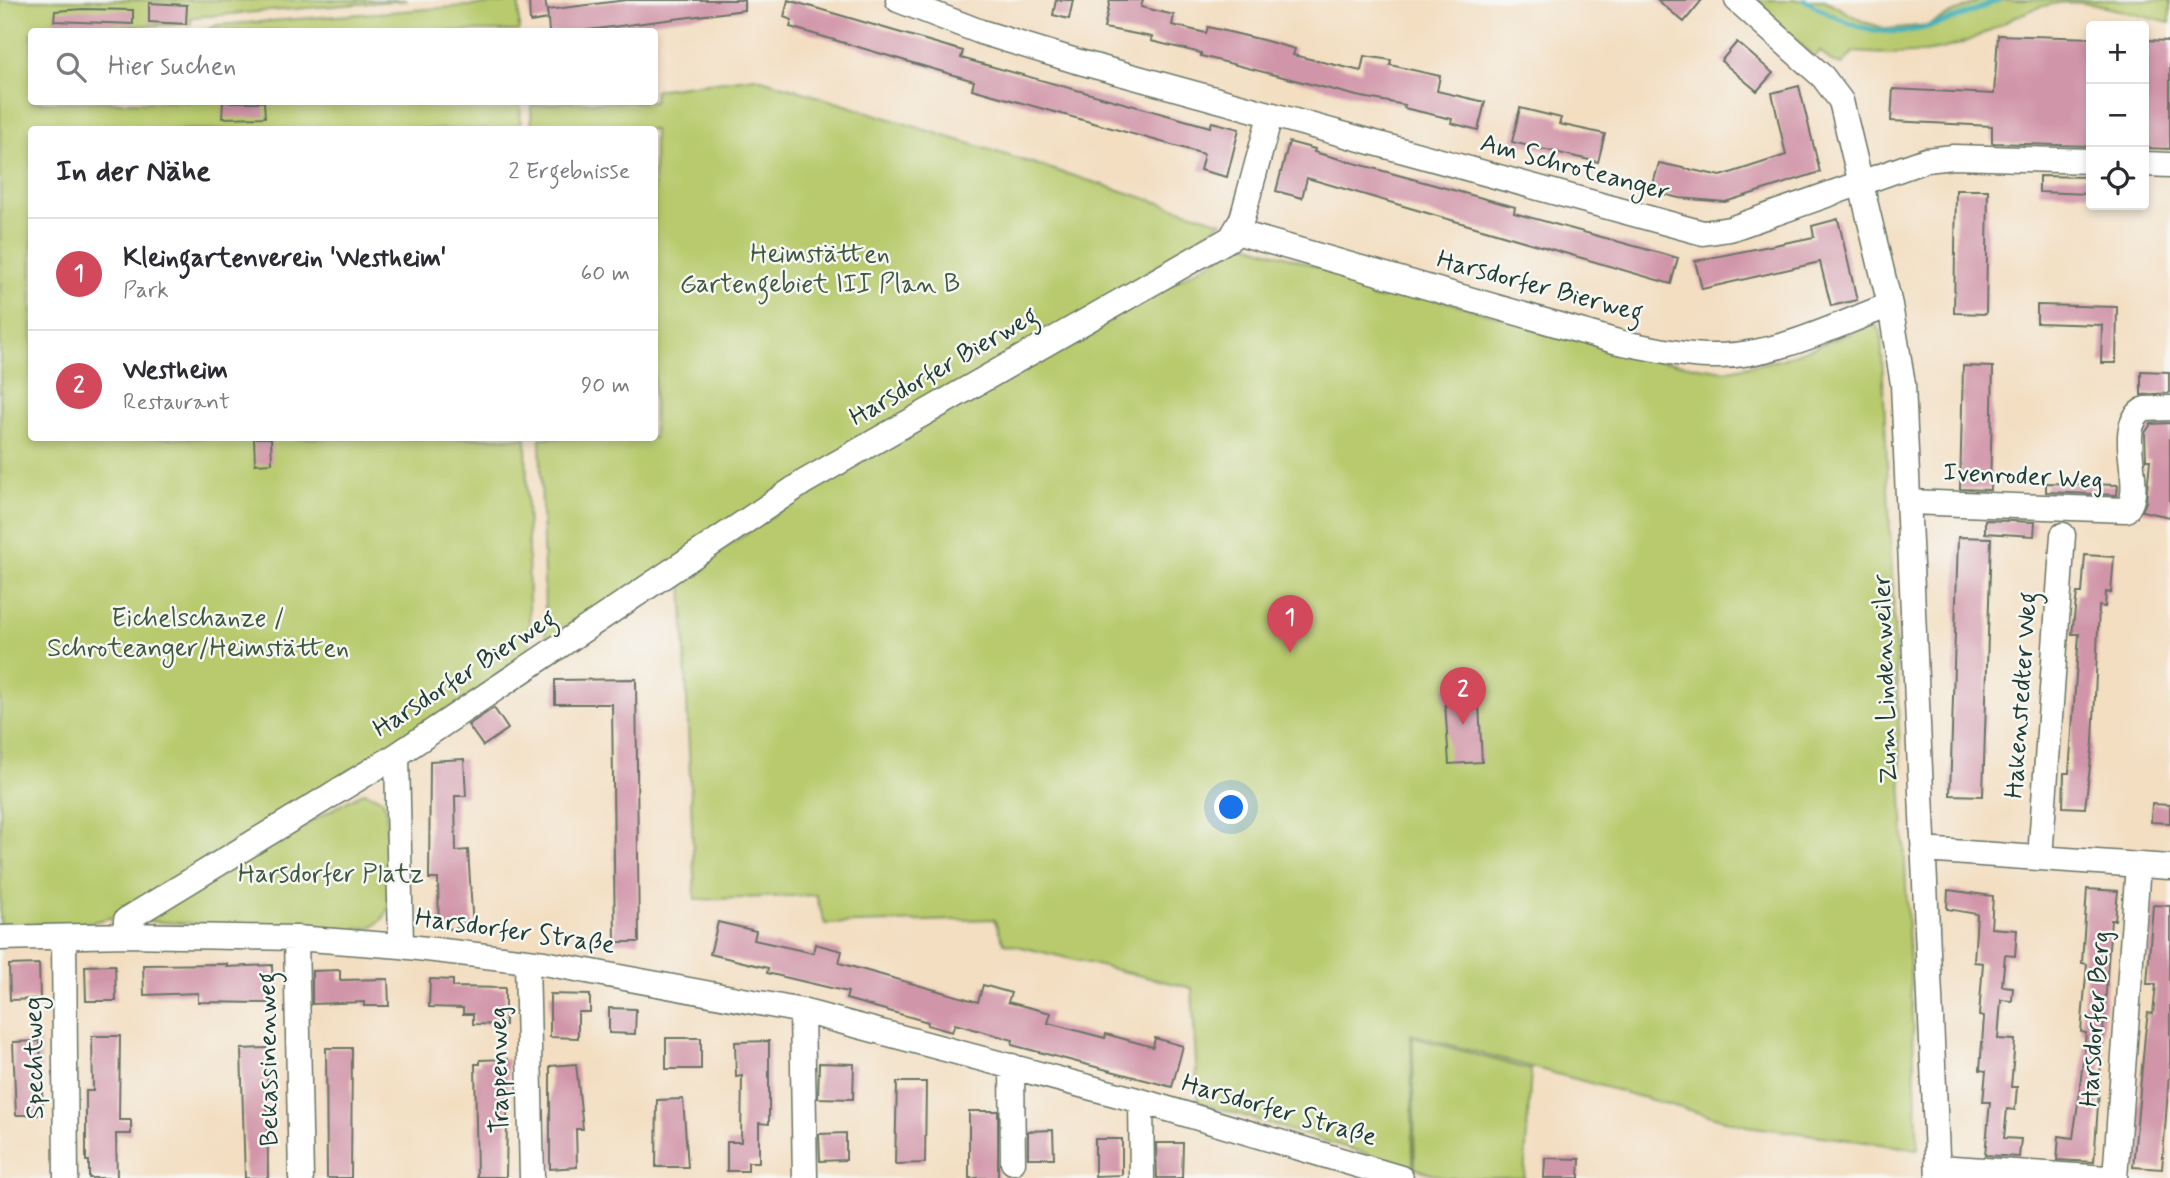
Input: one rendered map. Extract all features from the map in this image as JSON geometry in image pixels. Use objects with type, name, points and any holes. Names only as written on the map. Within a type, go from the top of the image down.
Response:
[{"type":"street","name":"Am Schroteanger","points":[[898,0],[994,36],[1270,116],[1703,233],[1730,229],[1862,181],[1936,158],[2086,162]]},
{"type":"street","name":"Zum Lindenweiler","points":[[1737,0],[1835,90],[1845,114],[1890,305],[1903,384],[1938,1172]]},
{"type":"street","points":[[1236,232],[1270,116]]},
{"type":"street","points":[[2149,164],[2170,165]]},
{"type":"street","name":"Harsdorfer Bierweg","points":[[126,935],[126,920],[397,755],[804,482],[1231,238],[1236,232],[1618,342],[1676,353],[1721,356],[1779,346],[1890,305]]},
{"type":"street","name":"Ivenroder Weg","points":[[1909,502],[2126,510],[2132,499],[2133,420],[2145,409],[2170,408]]},
{"type":"street","name":"Hakenstedter Weg","points":[[2040,858],[2063,535]]},
{"type":"street","points":[[397,755],[401,946]]},
{"type":"street","points":[[1923,850],[2170,867]]},
{"type":"street","name":"Harsdorfer Berg","points":[[2115,1178],[2138,865]]},
{"type":"street","name":"Harsdorfer Straße","points":[[0,938],[126,935],[296,938],[401,946],[527,961],[802,1011],[1141,1101],[1401,1178]]},
{"type":"street","name":"Spechtweg","points":[[64,938],[66,1178]]},
{"type":"street","name":"Bekassinenweg","points":[[296,938],[301,1178]]},
{"type":"street","name":"Trappenweg","points":[[527,961],[531,1178]]},
{"type":"street","points":[[802,1011],[805,1178]]},
{"type":"street","points":[[1012,1066],[1013,1162]]},
{"type":"street","name":"Harsdorfer Straße","points":[[1141,1101],[1142,1178]]},
{"type":"street","points":[[1938,1172],[2107,1178]]},
{"type":"green space","name":"Eichelschanze / Schroteanger/Heimstätten","points":[[0,0],[408,0],[195,17],[191,18],[191,24],[118,27],[54,23],[54,28],[28,28],[28,105],[520,105],[521,126],[28,126],[28,441],[526,441],[530,659],[113,917],[80,925],[0,925]]},
{"type":"green space","points":[[1753,0],[1825,0],[1864,22],[1887,29],[1928,25],[1981,0],[2170,0],[2170,23],[2101,6],[2059,3],[2024,13],[1956,45],[1927,52],[1853,52],[1842,65],[1832,62],[1820,51],[1814,57]]},
{"type":"green space","points":[[519,2],[519,28],[211,28],[218,25]]},
{"type":"green space","name":"Heimstätten Gartengebiet III Plan B","points":[[755,77],[1222,222],[1144,275],[546,647],[540,441],[658,441],[658,126],[532,126],[531,106],[658,105],[658,90]]},
{"type":"green space","points":[[1244,243],[1368,283],[1371,298],[1382,299],[1394,287],[1654,360],[1725,371],[1783,359],[1875,324],[1881,332],[1918,1149],[1747,1126],[1411,1034],[1413,1168],[1198,1102],[1192,988],[1004,943],[994,919],[825,924],[816,895],[695,900],[682,577],[809,491]]},
{"type":"green space","name":"Harsdorfer Platz","points":[[364,792],[382,799],[386,808],[389,905],[385,916],[378,923],[357,929],[356,934],[148,921],[149,912]]},
{"type":"green space","points":[[1413,1037],[1531,1070],[1524,1178],[1445,1178],[1415,1168]]},
{"type":"building","points":[[529,0],[545,0],[548,18],[547,10],[626,0],[744,0],[744,10],[604,28],[549,28],[548,19],[530,22]]},
{"type":"building","points":[[788,0],[963,51],[961,58],[1210,127],[1212,122],[1239,129],[1227,177],[1200,170],[1204,154],[972,89],[974,81],[790,27],[792,20],[784,17]]},
{"type":"building","points":[[1056,0],[1073,0],[1069,19],[1053,15]]},
{"type":"building","points":[[1110,0],[1143,0],[1141,7],[1174,15],[1172,25],[1206,33],[1208,27],[1263,40],[1295,49],[1293,55],[1361,71],[1364,56],[1391,60],[1390,65],[1440,76],[1437,91],[1485,102],[1478,130],[1451,123],[1452,119],[1404,108],[1405,105],[1357,96],[1201,56],[1201,53],[1151,41],[1152,37],[1104,28]]},
{"type":"building","points":[[1657,0],[1702,0],[1684,22]]},
{"type":"building","points":[[149,3],[187,5],[186,24],[149,22]]},
{"type":"building","points":[[133,10],[133,24],[54,21],[55,11]]},
{"type":"building","points":[[1998,35],[2086,38],[2086,146],[1992,143],[1992,126],[1891,121],[1893,89],[1994,94]]},
{"type":"building","points":[[2149,40],[2170,41],[2170,149],[2149,148]]},
{"type":"building","points":[[1737,42],[1773,73],[1757,91],[1721,61]]},
{"type":"building","points":[[1799,86],[1820,172],[1725,202],[1679,198],[1651,191],[1659,163],[1721,176],[1786,155],[1772,93]]},
{"type":"building","points":[[223,105],[264,105],[265,117],[222,118]]},
{"type":"building","points":[[1520,108],[1561,118],[1559,124],[1605,134],[1598,162],[1512,142]]},
{"type":"building","points":[[1289,142],[1315,149],[1314,152],[1515,207],[1514,213],[1678,258],[1671,284],[1307,178],[1302,198],[1276,191]]},
{"type":"building","points":[[2039,176],[2086,177],[2086,194],[2039,192]]},
{"type":"building","points":[[1956,190],[1988,190],[1986,314],[1954,313]]},
{"type":"building","points":[[1838,219],[1857,300],[1831,306],[1820,262],[1702,289],[1695,261],[1814,237],[1812,226]]},
{"type":"building","points":[[2037,305],[2117,307],[2116,363],[2101,363],[2102,325],[2037,323]]},
{"type":"building","points":[[1963,366],[1993,367],[1990,490],[1960,489]]},
{"type":"building","points":[[2141,371],[2169,372],[2169,393],[2141,395]]},
{"type":"building","points":[[2170,423],[2170,517],[2142,511],[2146,502],[2150,460],[2146,460],[2145,433],[2151,424]]},
{"type":"building","points":[[254,441],[271,441],[272,463],[255,464]]},
{"type":"building","points":[[2046,483],[2118,485],[2117,495],[2046,492]]},
{"type":"building","points":[[1985,520],[2035,522],[2034,536],[1985,533]]},
{"type":"building","points":[[1958,537],[1991,538],[1983,796],[1950,795]]},
{"type":"building","points":[[2085,555],[2114,557],[2111,593],[2106,592],[2105,607],[2099,606],[2093,742],[2085,808],[2063,807],[2064,773],[2069,773],[2079,634],[2072,634],[2077,593],[2082,593]]},
{"type":"building","points":[[636,679],[639,942],[615,942],[612,704],[555,704],[555,680]]},
{"type":"building","points":[[1478,685],[1482,762],[1449,764],[1444,687]]},
{"type":"building","points":[[494,708],[508,729],[483,746],[468,725]]},
{"type":"building","points":[[464,759],[466,796],[455,796],[456,851],[468,850],[473,928],[439,929],[438,879],[429,879],[430,761]]},
{"type":"building","points":[[2152,804],[2170,805],[2170,823],[2151,822]]},
{"type":"building","points":[[2087,889],[2118,891],[2115,920],[2111,920],[2094,1162],[2057,1160],[2059,1136],[2073,1138],[2086,1033],[2081,1032],[2087,964],[2082,963]]},
{"type":"building","points":[[1948,890],[1993,896],[1991,928],[2017,930],[2015,956],[2005,955],[2002,986],[2013,987],[2012,1001],[2001,1000],[1998,1039],[2015,1040],[2011,1087],[2017,1087],[2015,1110],[2007,1109],[2004,1138],[2021,1139],[2019,1157],[1985,1155],[1990,1102],[1983,1102],[1986,1071],[1980,1070],[1984,1017],[1979,1016],[1983,963],[1974,962],[1977,914],[1947,909]]},
{"type":"building","points":[[2153,905],[2170,906],[2170,1062],[2162,1169],[2133,1167],[2145,1035],[2148,1013],[2153,1014],[2156,984],[2147,984]]},
{"type":"building","points":[[718,922],[756,931],[754,940],[813,953],[815,944],[842,951],[839,963],[978,1002],[983,985],[1011,993],[1008,1002],[1051,1013],[1048,1023],[1105,1038],[1106,1034],[1153,1047],[1155,1038],[1183,1046],[1172,1087],[1012,1045],[1013,1040],[955,1024],[952,1032],[927,1025],[928,1022],[846,999],[848,992],[767,973],[768,968],[710,954]]},
{"type":"building","points":[[39,964],[40,999],[10,1000],[9,965]]},
{"type":"building","points":[[227,964],[227,967],[272,965],[273,1003],[198,1002],[198,993],[144,995],[143,965]]},
{"type":"building","points":[[115,965],[116,1001],[86,1001],[85,966]]},
{"type":"building","points":[[340,970],[340,980],[388,979],[389,1006],[364,1006],[364,1002],[312,1004],[312,971]]},
{"type":"building","points":[[430,979],[453,980],[453,987],[505,988],[505,1025],[473,1024],[473,1014],[463,1014],[463,1008],[429,1007]]},
{"type":"building","points":[[550,994],[590,995],[590,1012],[578,1012],[578,1038],[550,1037]]},
{"type":"building","points":[[609,1008],[636,1009],[635,1034],[609,1033]]},
{"type":"building","points":[[92,1036],[120,1036],[119,1120],[131,1120],[131,1134],[116,1134],[117,1178],[89,1178],[89,1161],[86,1161],[86,1091],[93,1091]]},
{"type":"building","points":[[666,1038],[701,1038],[701,1069],[666,1069]]},
{"type":"building","points":[[40,1041],[43,1115],[16,1115],[13,1042]]},
{"type":"building","points":[[769,1041],[769,1124],[759,1123],[759,1162],[748,1162],[748,1171],[727,1171],[727,1142],[741,1142],[742,1076],[736,1077],[735,1042]]},
{"type":"building","points":[[267,1048],[268,1178],[245,1178],[241,1049]]},
{"type":"building","points":[[326,1048],[352,1048],[351,1178],[327,1178]]},
{"type":"building","points":[[508,1059],[506,1177],[477,1177],[475,1064],[480,1064],[480,1060]]},
{"type":"building","points":[[819,1063],[854,1064],[853,1099],[818,1098]]},
{"type":"building","points":[[576,1064],[583,1129],[576,1129],[577,1167],[550,1169],[550,1066]]},
{"type":"building","points":[[897,1082],[926,1082],[925,1163],[895,1164]]},
{"type":"building","points":[[683,1099],[688,1167],[656,1167],[657,1100]]},
{"type":"building","points":[[969,1111],[998,1111],[998,1178],[969,1178]]},
{"type":"building","points":[[1053,1130],[1054,1158],[1028,1158],[1028,1131]]},
{"type":"building","points":[[846,1133],[846,1160],[820,1161],[819,1134]]},
{"type":"building","points":[[1095,1139],[1122,1139],[1122,1175],[1095,1176]]},
{"type":"building","points":[[1156,1143],[1183,1143],[1182,1178],[1157,1178]]},
{"type":"building","points":[[1545,1158],[1580,1159],[1579,1178],[1544,1178]]},
{"type":"waterway","points":[[1805,0],[1858,26],[1902,32],[1946,21],[1999,0]]},
{"type":"place","name":"Kleingartenverein 'Westheim'","points":[[1290,653]]},
{"type":"place","name":"Westheim","points":[[1463,725]]}]
